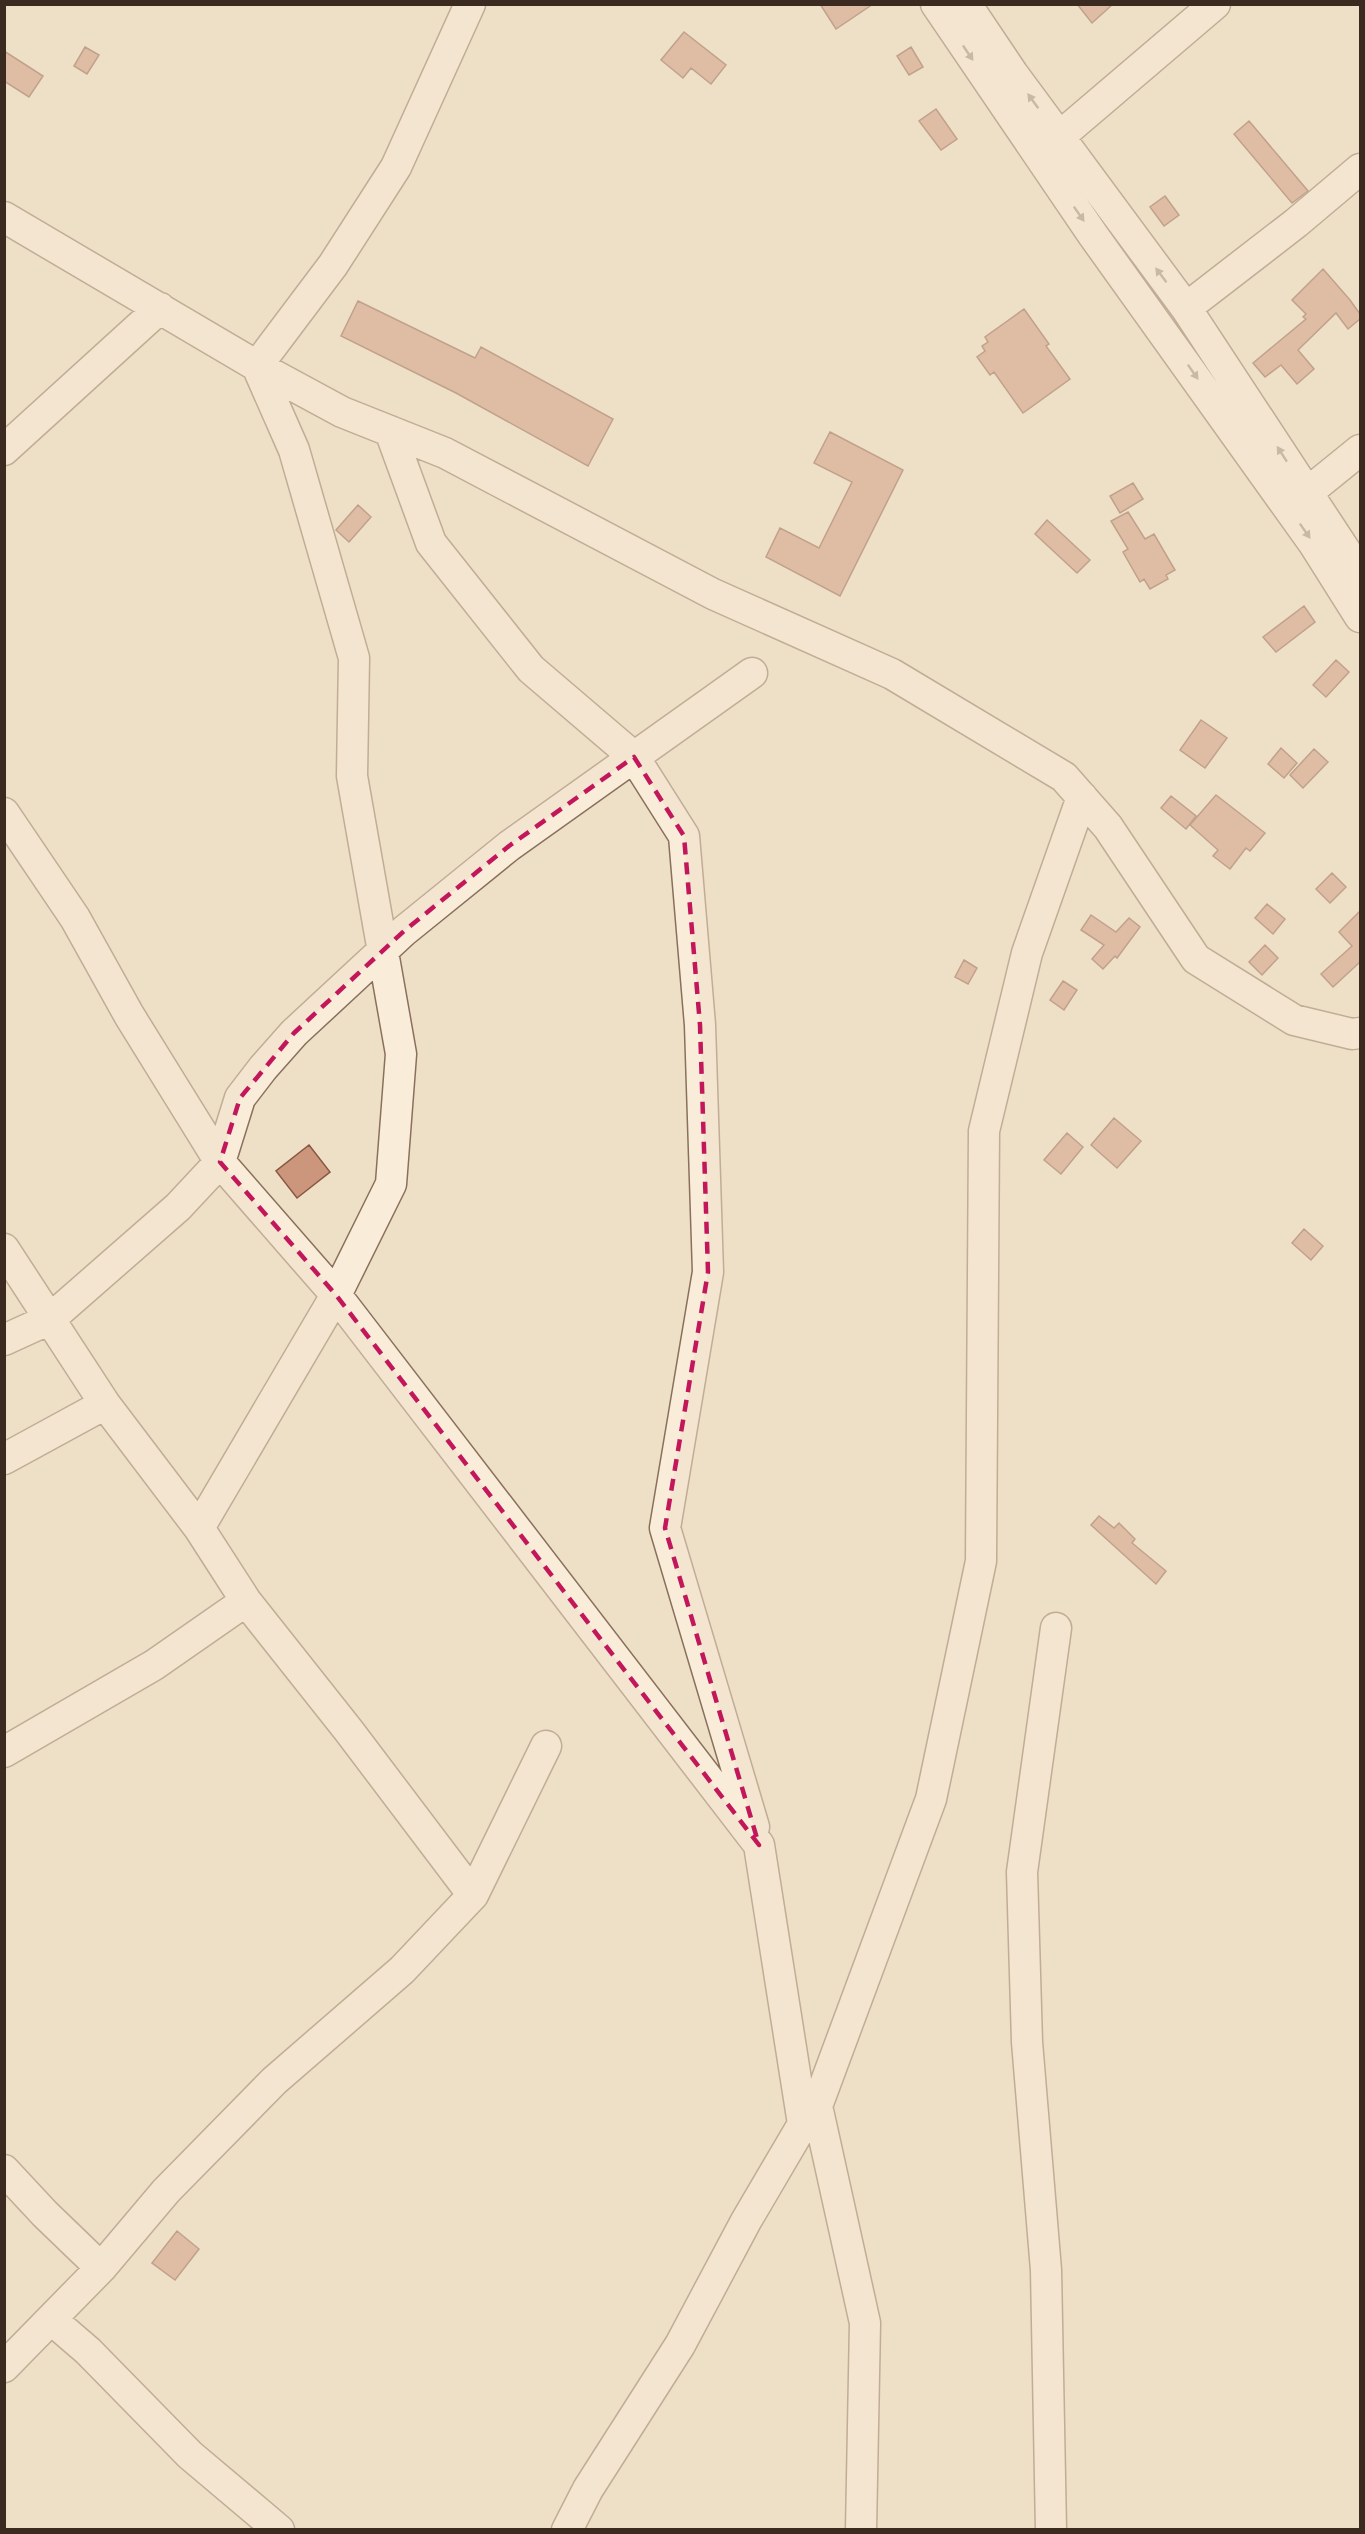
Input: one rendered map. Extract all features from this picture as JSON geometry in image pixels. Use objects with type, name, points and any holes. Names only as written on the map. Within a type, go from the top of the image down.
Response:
[{"type":"street","points":[[257,366],[333,265],[396,167],[470,4]]},
{"type":"street","points":[[936,4],[1086,225],[1314,544],[1360,617]]},
{"type":"street","points":[[966,4],[1059,137],[1186,308],[1360,573]]},
{"type":"street","points":[[1059,137],[1215,4]]},
{"type":"street","points":[[1186,308],[1296,223],[1360,169]]},
{"type":"street","points":[[4,217],[257,366],[342,412],[445,453],[713,594],[892,674],[1064,777],[1108,827],[1196,959],[1294,1020],[1352,1034],[1360,1033]]},
{"type":"street","points":[[4,450],[160,309]]},
{"type":"street","points":[[199,1527],[336,1295],[391,1184],[401,1054],[352,776],[354,658],[294,450],[257,366]]},
{"type":"street","points":[[390,431],[431,543],[531,669],[634,757],[684,836],[700,1026],[708,1272],[665,1528],[759,1845],[810,2115],[865,2323],[861,2529]]},
{"type":"street","points":[[1307,493],[1360,450]]},
{"type":"street","points":[[4,1340],[50,1319],[178,1207],[219,1162],[240,1098],[294,1033],[384,949],[509,846],[752,673]]},
{"type":"street","points":[[567,2529],[588,2489],[680,2345],[735,2241],[810,2115],[931,1799],[981,1561],[984,1131],[1027,953],[1082,798]]},
{"type":"street","points":[[4,813],[75,918],[129,1015],[219,1162],[336,1295],[759,1845]]},
{"type":"street","points":[[4,1249],[105,1404],[199,1527],[246,1601],[349,1731],[473,1895]]},
{"type":"street","points":[[4,1460],[105,1404]]},
{"type":"street","points":[[4,1752],[154,1665],[246,1601]]},
{"type":"street","points":[[1051,2529],[1046,2270],[1028,2042],[1022,1872],[1056,1628]]},
{"type":"street","points":[[4,2367],[101,2268],[166,2191],[274,2081],[402,1970],[473,1895],[546,1746]]},
{"type":"street","points":[[4,2170],[45,2214],[101,2268]]},
{"type":"street","points":[[52,2320],[88,2351],[190,2455],[279,2529]]},
{"type":"highlighted area","points":[[634,757],[684,836],[700,1025],[708,1272],[665,1528],[759,1845],[336,1295],[220,1162],[240,1098],[294,1033],[404,931],[509,846]]},
{"type":"building","points":[[820,4],[873,4],[836,29]]},
{"type":"building","points":[[1077,4],[1113,4],[1092,23]]},
{"type":"building","points":[[684,32],[726,65],[711,84],[691,68],[683,78],[661,60]]},
{"type":"building","points":[[85,47],[99,55],[87,74],[74,66]]},
{"type":"building","points":[[911,47],[923,67],[909,75],[897,56]]},
{"type":"building","points":[[4,51],[43,76],[29,97],[4,81]]},
{"type":"building","points":[[936,109],[957,139],[941,150],[919,121]]},
{"type":"building","points":[[1249,121],[1308,191],[1292,203],[1234,134]]},
{"type":"building","points":[[1165,196],[1179,215],[1164,226],[1150,207]]},
{"type":"building","points":[[1323,269],[1350,300],[1360,314],[1360,319],[1348,329],[1336,313],[1298,350],[1314,369],[1297,384],[1281,365],[1265,377],[1253,363],[1306,319],[1303,317],[1306,314],[1292,300]]},
{"type":"building","points":[[358,301],[475,358],[481,347],[613,419],[588,466],[456,393],[341,336]]},
{"type":"building","points":[[1024,309],[1049,344],[1046,346],[1070,379],[1023,413],[994,372],[990,375],[977,357],[985,351],[982,346],[988,342],[985,337]]},
{"type":"building","points":[[830,432],[903,470],[840,596],[766,557],[780,528],[819,548],[852,482],[814,463]]},
{"type":"building","points":[[1133,483],[1143,499],[1120,513],[1110,496]]},
{"type":"building","points":[[358,505],[371,517],[349,542],[336,530]]},
{"type":"building","points":[[1128,512],[1145,539],[1154,534],[1175,570],[1166,575],[1168,579],[1150,589],[1144,579],[1140,582],[1123,552],[1128,549],[1111,521]]},
{"type":"building","points":[[1047,520],[1090,560],[1077,573],[1035,534]]},
{"type":"building","points":[[1304,606],[1315,622],[1276,652],[1263,637]]},
{"type":"building","points":[[1336,660],[1349,672],[1326,697],[1313,685]]},
{"type":"building","points":[[1201,720],[1227,738],[1205,768],[1180,750]]},
{"type":"building","points":[[1281,748],[1297,763],[1284,778],[1268,764]]},
{"type":"building","points":[[1314,749],[1328,762],[1303,788],[1290,775]]},
{"type":"building","points":[[1216,795],[1265,833],[1250,851],[1246,848],[1230,869],[1213,856],[1218,850],[1190,825]]},
{"type":"building","points":[[1171,796],[1196,816],[1186,829],[1161,808]]},
{"type":"building","points":[[1332,873],[1346,887],[1330,903],[1316,889]]},
{"type":"building","points":[[1267,904],[1285,919],[1273,934],[1255,918]]},
{"type":"building","points":[[1360,911],[1360,962],[1333,987],[1321,974],[1352,946],[1339,932]]},
{"type":"building","points":[[1091,915],[1116,932],[1129,918],[1140,927],[1117,958],[1115,956],[1103,969],[1092,959],[1104,945],[1081,930]]},
{"type":"building","points":[[1265,945],[1278,958],[1262,975],[1249,962]]},
{"type":"building","points":[[964,960],[977,968],[968,984],[955,977]]},
{"type":"building","points":[[1063,981],[1077,990],[1064,1010],[1050,1000]]},
{"type":"building","points":[[1114,1118],[1141,1141],[1117,1168],[1091,1145]]},
{"type":"building","points":[[1067,1133],[1083,1147],[1061,1174],[1044,1160]]},
{"type":"building","points":[[309,1145],[330,1172],[297,1198],[276,1171]]},
{"type":"building","points":[[1304,1229],[1323,1246],[1311,1260],[1292,1243]]},
{"type":"building","points":[[1099,1516],[1114,1528],[1119,1523],[1135,1539],[1132,1543],[1166,1571],[1156,1584],[1091,1525]]},
{"type":"building","points":[[177,2231],[199,2249],[175,2280],[152,2263]]}]
